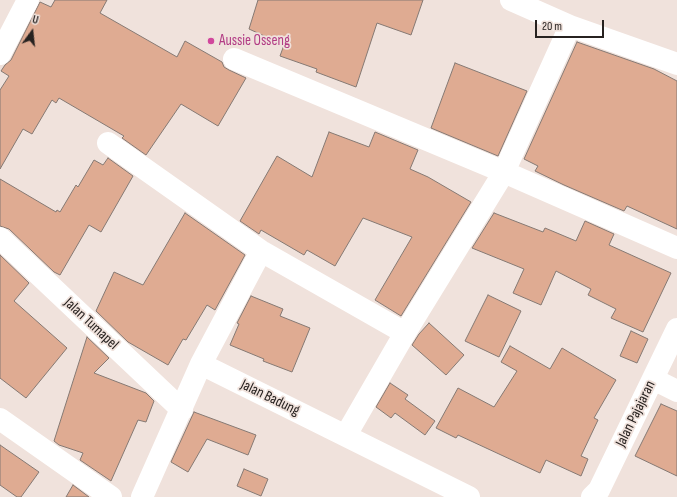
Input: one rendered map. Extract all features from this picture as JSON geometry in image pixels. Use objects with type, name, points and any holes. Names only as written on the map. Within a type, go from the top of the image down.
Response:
[{"type":"street","points":[[0,54],[28,0]]},
{"type":"street","points":[[511,0],[570,26],[677,64]]},
{"type":"street","points":[[346,435],[405,333],[504,172],[570,26]]},
{"type":"street","points":[[234,59],[504,172],[677,248]]},
{"type":"street","points":[[108,144],[261,251],[405,333]]},
{"type":"street","name":"Jalan Tumapel","points":[[0,238],[182,410]]},
{"type":"street","points":[[142,497],[182,410],[201,364],[261,251]]},
{"type":"street","name":"Jalan Pajajaran","points":[[592,497],[598,490],[677,329]]},
{"type":"street","name":"Jalan Badung","points":[[201,364],[470,497]]},
{"type":"street","points":[[653,379],[677,391]]},
{"type":"street","points":[[0,419],[111,497]]},
{"type":"building","points":[[55,0],[107,0],[100,13],[177,57],[185,41],[222,62],[224,67],[246,78],[218,126],[181,104],[146,155],[122,138],[124,136],[59,98],[56,103],[52,100],[32,134],[23,129],[0,169],[0,90],[9,76],[1,71],[11,60],[40,2],[51,7]]},
{"type":"building","points":[[258,0],[423,0],[411,35],[377,23],[356,87],[316,72],[317,69],[280,56],[284,45],[249,29]]},
{"type":"building","points":[[577,42],[654,69],[677,81],[677,229],[627,206],[624,211],[564,185],[535,171],[538,166],[524,159]]},
{"type":"building","points":[[455,63],[527,91],[498,156],[431,128]]},
{"type":"building","points":[[329,132],[369,147],[375,132],[418,150],[410,169],[428,177],[471,202],[401,316],[375,300],[412,237],[363,218],[335,266],[307,250],[304,255],[261,230],[259,234],[240,221],[277,156],[312,177]]},
{"type":"building","points":[[108,158],[133,176],[101,232],[89,225],[60,275],[54,272],[9,229],[0,226],[0,179],[56,212],[57,210],[60,212],[76,185],[78,187],[94,160],[103,165]]},
{"type":"building","points":[[185,213],[245,255],[215,310],[207,305],[186,340],[183,339],[168,365],[128,342],[96,311],[114,272],[143,285]]},
{"type":"building","points":[[494,213],[543,232],[545,228],[576,241],[585,221],[614,234],[609,245],[671,273],[643,332],[611,318],[616,309],[588,295],[591,289],[556,271],[541,305],[513,293],[524,269],[472,248]]},
{"type":"building","points":[[0,255],[29,283],[14,301],[67,348],[26,398],[0,378]]},
{"type":"building","points":[[488,295],[521,311],[499,357],[465,341]]},
{"type":"building","points":[[251,296],[283,309],[280,316],[310,328],[292,372],[263,361],[264,359],[230,345],[239,324],[237,323]]},
{"type":"building","points":[[429,323],[464,355],[446,375],[412,345]]},
{"type":"building","points":[[631,331],[648,339],[637,363],[620,356]]},
{"type":"building","points":[[87,337],[109,358],[94,373],[146,393],[154,401],[146,422],[138,420],[111,481],[80,460],[83,453],[59,445],[54,441]]},
{"type":"building","points":[[510,346],[550,369],[562,348],[616,380],[594,418],[598,420],[581,456],[588,459],[581,476],[546,460],[540,473],[458,435],[456,438],[436,428],[458,388],[494,407],[517,371],[501,362]]},
{"type":"building","points":[[390,383],[408,395],[405,399],[435,421],[425,435],[395,413],[391,418],[376,407]]},
{"type":"building","points":[[661,404],[677,411],[677,476],[635,456]]},
{"type":"building","points":[[194,412],[256,435],[248,455],[207,439],[188,472],[171,462]]},
{"type":"building","points":[[0,445],[39,472],[21,497],[17,497],[0,485]]},
{"type":"building","points":[[244,469],[268,479],[261,496],[237,486]]},
{"type":"building","points":[[73,485],[89,497],[66,497]]},
{"type":"place","name":"Aussie Osseng","points":[[211,41]]}]
